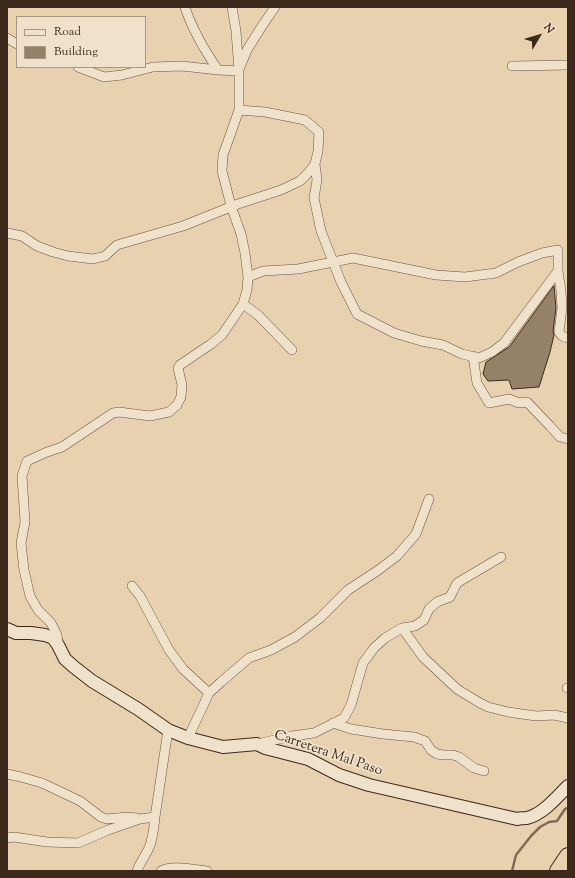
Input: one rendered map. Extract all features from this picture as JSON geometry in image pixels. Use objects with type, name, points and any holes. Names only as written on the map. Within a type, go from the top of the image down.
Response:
[{"type":"highway","points":[[558,871],[568,856]]},
{"type":"street","points":[[185,7],[193,26],[218,70]]},
{"type":"street","points":[[58,645],[57,635],[51,623],[38,610],[30,596],[24,570],[21,543],[25,522],[22,476],[27,461],[62,447],[113,413],[119,412],[150,416],[169,412],[177,405],[181,397],[182,386],[178,368],[222,334],[243,304],[247,290],[248,277],[245,253],[241,234],[231,206],[222,170],[223,155],[239,110],[239,71],[236,31],[232,7]]},
{"type":"street","points":[[239,71],[247,50],[275,7]]},
{"type":"street","points":[[7,38],[16,43]]},
{"type":"street","points":[[512,66],[568,65]]},
{"type":"street","points":[[81,68],[104,77],[122,75],[153,67],[182,66],[239,71]]},
{"type":"street","points":[[239,110],[265,112],[305,120],[319,132],[318,151],[315,164],[317,180],[314,198],[321,231],[341,282],[357,314],[394,333],[421,341],[443,345],[462,354],[479,358],[492,352],[504,343],[558,271]]},
{"type":"street","points":[[7,233],[22,236],[37,246],[53,252],[68,256],[93,259],[104,256],[117,245],[183,226],[231,206],[281,190],[300,181],[315,164]]},
{"type":"street","points":[[248,277],[263,272],[298,269],[353,258],[436,275],[464,277],[496,273],[518,262],[542,253],[558,250],[558,271],[562,308],[560,332],[564,338],[568,338]]},
{"type":"street","points":[[243,304],[258,315],[292,350]]},
{"type":"street","points":[[473,356],[477,383],[490,403],[509,399],[519,403],[527,402],[560,438],[568,439]]},
{"type":"street","points":[[188,738],[209,693],[221,682],[249,658],[271,650],[295,637],[320,618],[348,590],[397,556],[416,534],[429,499]]},
{"type":"street","points":[[257,744],[292,736],[314,733],[344,718],[351,705],[364,663],[374,648],[385,638],[402,628],[415,626],[424,620],[429,609],[437,602],[450,597],[457,584],[501,557]]},
{"type":"street","points":[[132,586],[140,596],[169,650],[183,669],[209,693]]},
{"type":"street","points":[[402,628],[423,657],[457,689],[488,707],[508,712],[536,716],[554,715],[568,718]]},
{"type":"street","name":"Carretera Mal Paso","points":[[7,629],[16,633],[31,633],[53,638],[65,659],[92,681],[138,709],[168,730],[188,738],[223,746],[257,744],[265,748],[308,759],[339,775],[369,785],[517,819],[527,817],[538,812],[551,803],[568,786]]},
{"type":"street","points":[[333,724],[351,729],[414,737],[425,741],[431,750],[436,754],[453,755],[459,757],[474,768],[484,771]]},
{"type":"street","points":[[138,871],[149,847],[154,829],[168,730]]},
{"type":"street","points":[[7,774],[42,783],[80,801],[107,819],[127,817],[140,819]]},
{"type":"street","points":[[7,838],[14,837],[47,842],[78,843],[108,830],[140,819],[155,817]]},
{"type":"street","points":[[161,871],[164,869],[177,868],[208,871]]},
{"type":"building","points":[[554,286],[556,308],[553,331],[554,335],[539,387],[512,389],[509,380],[488,381],[483,374],[486,362],[509,347]]},
{"type":"waterway","points":[[512,871],[516,855],[531,836],[540,827],[549,822],[557,821],[565,809],[568,808]]}]
